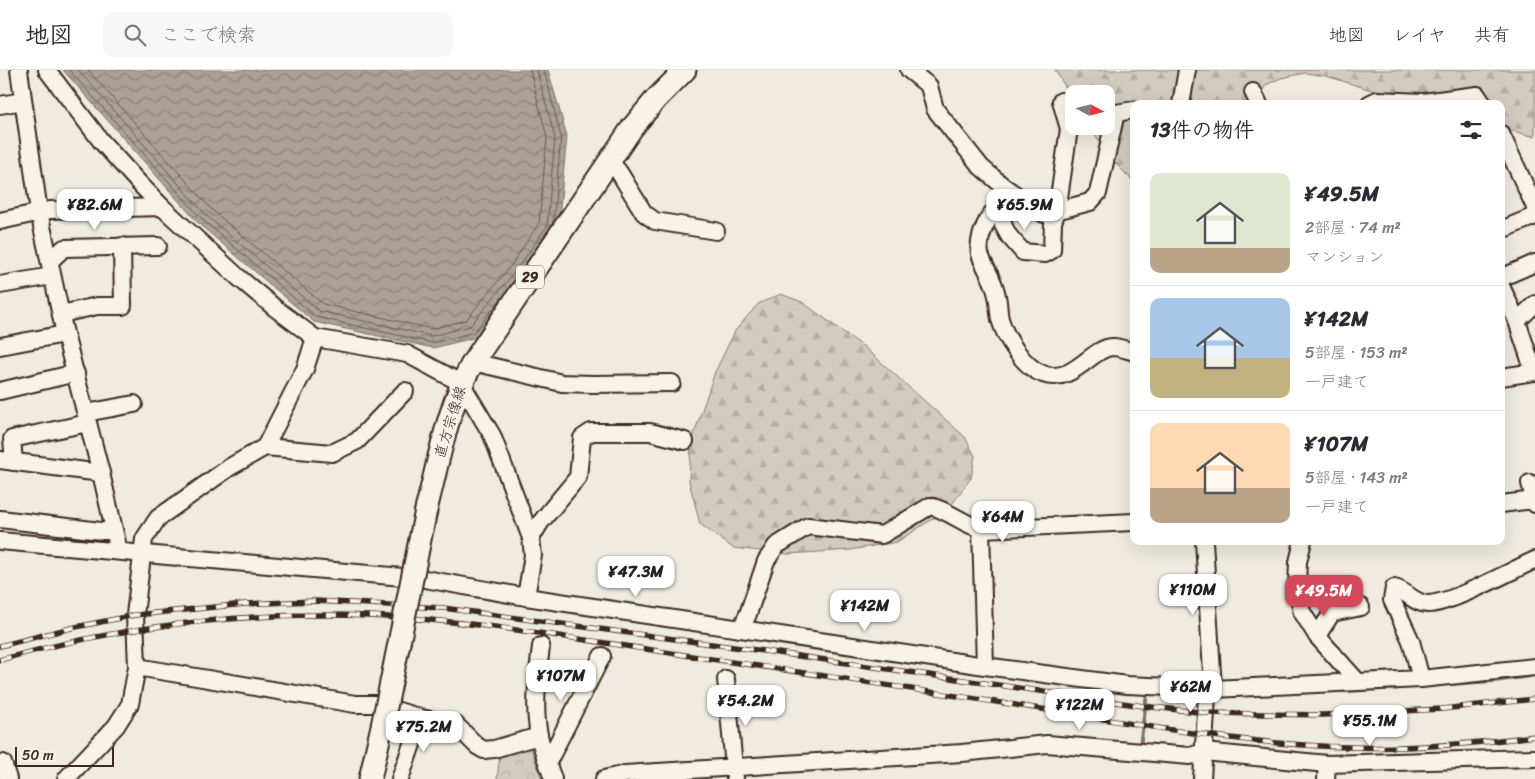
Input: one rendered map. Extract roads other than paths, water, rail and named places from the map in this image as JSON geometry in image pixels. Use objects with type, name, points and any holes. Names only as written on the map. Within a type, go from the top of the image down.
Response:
[{"type":"main road","name":"直方宗像線","points":[[370,779],[426,510],[449,417],[461,383],[473,362],[632,128],[656,99],[685,70]]},
{"type":"street","points":[[19,70],[39,212],[65,334],[119,551]]},
{"type":"street","points":[[47,70],[101,141],[162,207],[274,308],[315,338],[407,354],[461,383],[492,435],[531,538],[533,555],[526,597]]},
{"type":"street","points":[[909,70],[929,86],[935,109],[982,166],[1003,186],[1044,214],[1090,202],[1098,193],[1116,113],[1130,109]]},
{"type":"street","points":[[1182,100],[1187,70]]},
{"type":"street","points":[[1438,100],[1477,95],[1480,100]]},
{"type":"street","points":[[0,105],[22,101]]},
{"type":"street","points":[[1003,186],[1003,225],[1009,236],[1023,252],[1045,254],[1052,250],[1052,222],[1057,211],[1069,129],[1062,101]]},
{"type":"street","points":[[1505,143],[1535,207]]},
{"type":"street","points":[[610,161],[619,172],[644,213],[656,221],[716,231]]},
{"type":"street","points":[[1003,205],[998,207],[987,218],[980,250],[983,262],[997,293],[1000,319],[1011,343],[1020,356],[1034,370],[1044,375],[1055,376],[1080,366],[1102,350],[1111,347],[1130,351]]},
{"type":"street","points":[[0,221],[50,210],[162,207]]},
{"type":"street","points":[[1505,228],[1535,216]]},
{"type":"street","points":[[61,314],[97,306],[123,306],[122,246]]},
{"type":"street","points":[[0,285],[51,268],[64,248],[158,246]]},
{"type":"street","points":[[1505,276],[1535,263]]},
{"type":"street","points":[[1505,294],[1517,320],[1534,372],[1505,376]]},
{"type":"street","points":[[1517,320],[1535,304]]},
{"type":"street","points":[[0,346],[65,334]]},
{"type":"street","points":[[266,447],[305,369],[315,338]]},
{"type":"street","points":[[473,362],[562,383],[672,383]]},
{"type":"street","points":[[0,391],[76,373]]},
{"type":"street","points":[[66,779],[116,726],[130,704],[137,667],[135,615],[141,554],[144,539],[158,518],[230,467],[266,447],[332,452],[357,441],[405,391]]},
{"type":"street","points":[[101,473],[7,461],[12,439],[134,404]]},
{"type":"street","points":[[531,538],[540,523],[578,477],[582,438],[591,432],[650,432],[685,441]]},
{"type":"street","points":[[1505,504],[1534,502],[1530,484]]},
{"type":"street","points":[[741,629],[766,561],[776,546],[808,526],[882,534],[930,506],[939,508],[968,525],[981,529],[1130,522]]},
{"type":"street","points":[[0,519],[114,531]]},
{"type":"street","points":[[981,529],[985,666]]},
{"type":"street","points":[[0,541],[425,579],[526,597],[985,666],[1127,685],[1213,689],[1421,679],[1535,667]]},
{"type":"street","points":[[1202,779],[1207,695],[1213,689],[1204,545]]},
{"type":"street","points":[[1302,545],[1298,562],[1297,588],[1302,612],[1317,636],[1357,681]]},
{"type":"street","points":[[1421,679],[1410,641],[1392,600],[1394,588],[1418,602],[1428,604],[1456,597],[1535,560]]},
{"type":"street","points":[[1317,636],[1332,614],[1344,609],[1361,606]]},
{"type":"street","points":[[541,646],[536,696],[539,736],[553,779]]},
{"type":"street","points":[[548,762],[602,656]]},
{"type":"street","points":[[137,667],[355,704],[376,704],[420,718],[456,725],[477,746],[484,750],[539,736]]},
{"type":"street","points":[[726,678],[734,773]]},
{"type":"street","points":[[400,779],[420,718]]},
{"type":"street","points":[[604,779],[624,774],[734,773],[1047,744],[1190,756],[1204,752],[1326,771],[1535,758]]},
{"type":"street","points":[[3,763],[8,779]]},
{"type":"water","points":[[63,70],[548,70],[567,136],[558,229],[528,275],[477,337],[433,348],[314,322],[199,224]]},
{"type":"waterway","points":[[1447,684],[1494,681],[1530,676]]},
{"type":"waterway","points":[[1342,691],[1400,688]]},
{"type":"waterway","points":[[1140,746],[1147,693]]},
{"type":"railway","points":[[0,646],[71,628],[135,615],[245,604],[315,601],[443,608],[764,651],[1143,706],[1207,713],[1323,715],[1442,709],[1535,699]]},
{"type":"railway","points":[[0,660],[90,638],[183,623],[276,616],[369,616],[408,618],[524,631],[1160,728],[1273,743],[1349,747],[1419,747],[1535,736]]}]
